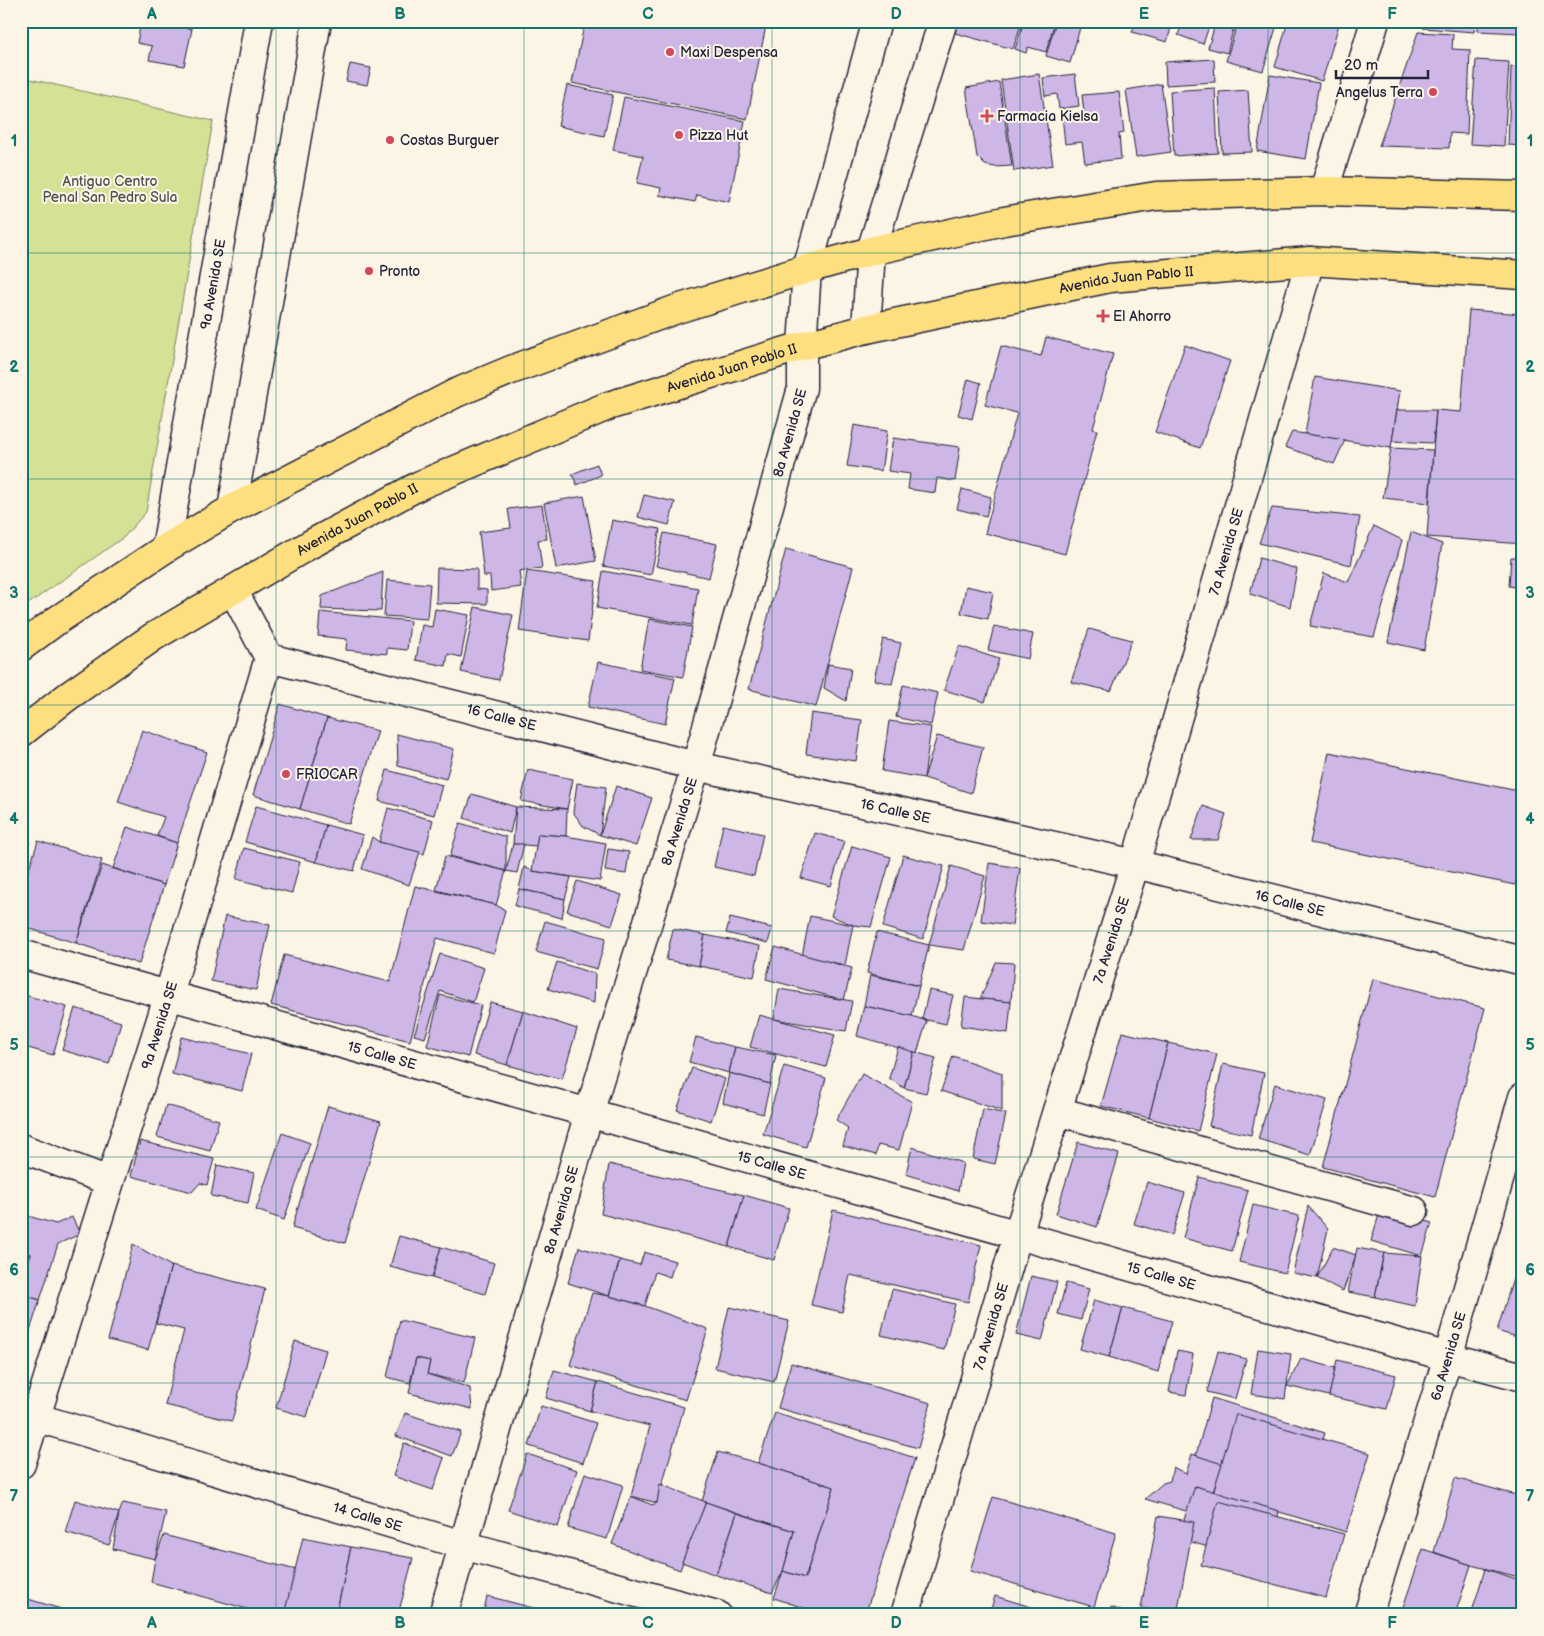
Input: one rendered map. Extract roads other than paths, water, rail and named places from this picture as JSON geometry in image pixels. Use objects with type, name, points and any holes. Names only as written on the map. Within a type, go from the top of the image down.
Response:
[{"type":"highway","points":[[21,647],[166,548],[232,509],[456,393],[511,370],[677,309],[807,269],[871,251],[1004,221],[1156,196],[1324,191],[1523,196]]},
{"type":"highway","name":"Avenida Juan Pablo II","points":[[21,733],[67,697],[153,637],[308,545],[420,485],[608,406],[802,346],[866,329],[1110,278],[1310,261],[1523,275]]},
{"type":"street","name":"9a Avenida SE","points":[[166,548],[259,21]]},
{"type":"street","points":[[232,509],[317,21]]},
{"type":"street","name":"8a Avenida SE","points":[[442,1615],[589,1113],[696,766],[802,388],[802,346],[807,269],[877,21]]},
{"type":"street","points":[[866,329],[871,251],[943,21]]},
{"type":"street","points":[[1324,191],[1375,21]]},
{"type":"street","name":"7a Avenida SE","points":[[905,1615],[1018,1234],[1136,864],[1310,261]]},
{"type":"street","points":[[233,590],[269,658]]},
{"type":"street","name":"9a Avenida SE","points":[[21,1464],[28,1416],[110,1181],[169,994],[269,658]]},
{"type":"street","name":"16 Calle SE","points":[[269,658],[696,766],[1136,864],[1523,961]]},
{"type":"street","name":"15 Calle SE","points":[[21,954],[169,994],[1523,1377]]},
{"type":"street","name":"6a Avenida SE","points":[[1368,1615],[1448,1357],[1523,1097]]},
{"type":"street","points":[[1057,1111],[1414,1211]]},
{"type":"street","points":[[21,1148],[110,1181]]},
{"type":"street","name":"14 Calle SE","points":[[28,1416],[463,1544],[718,1615]]},
{"type":"place","name":"Maxi Despensa","points":[[670,52]]},
{"type":"place","name":"Angelus Terra","points":[[1433,92]]},
{"type":"place","name":"Farmacia Kielsa","points":[[987,116]]},
{"type":"place","name":"Pizza Hut","points":[[679,135]]},
{"type":"place","name":"Costas Burguer","points":[[390,140]]},
{"type":"place","name":"Pronto","points":[[369,271]]},
{"type":"place","name":"El Ahorro","points":[[1103,316]]},
{"type":"place","name":"FRIOCAR","points":[[286,774]]},
{"type":"park label","name":"Antiguo Centro Penal San Pedro Sula","points":[[110,190]]}]
